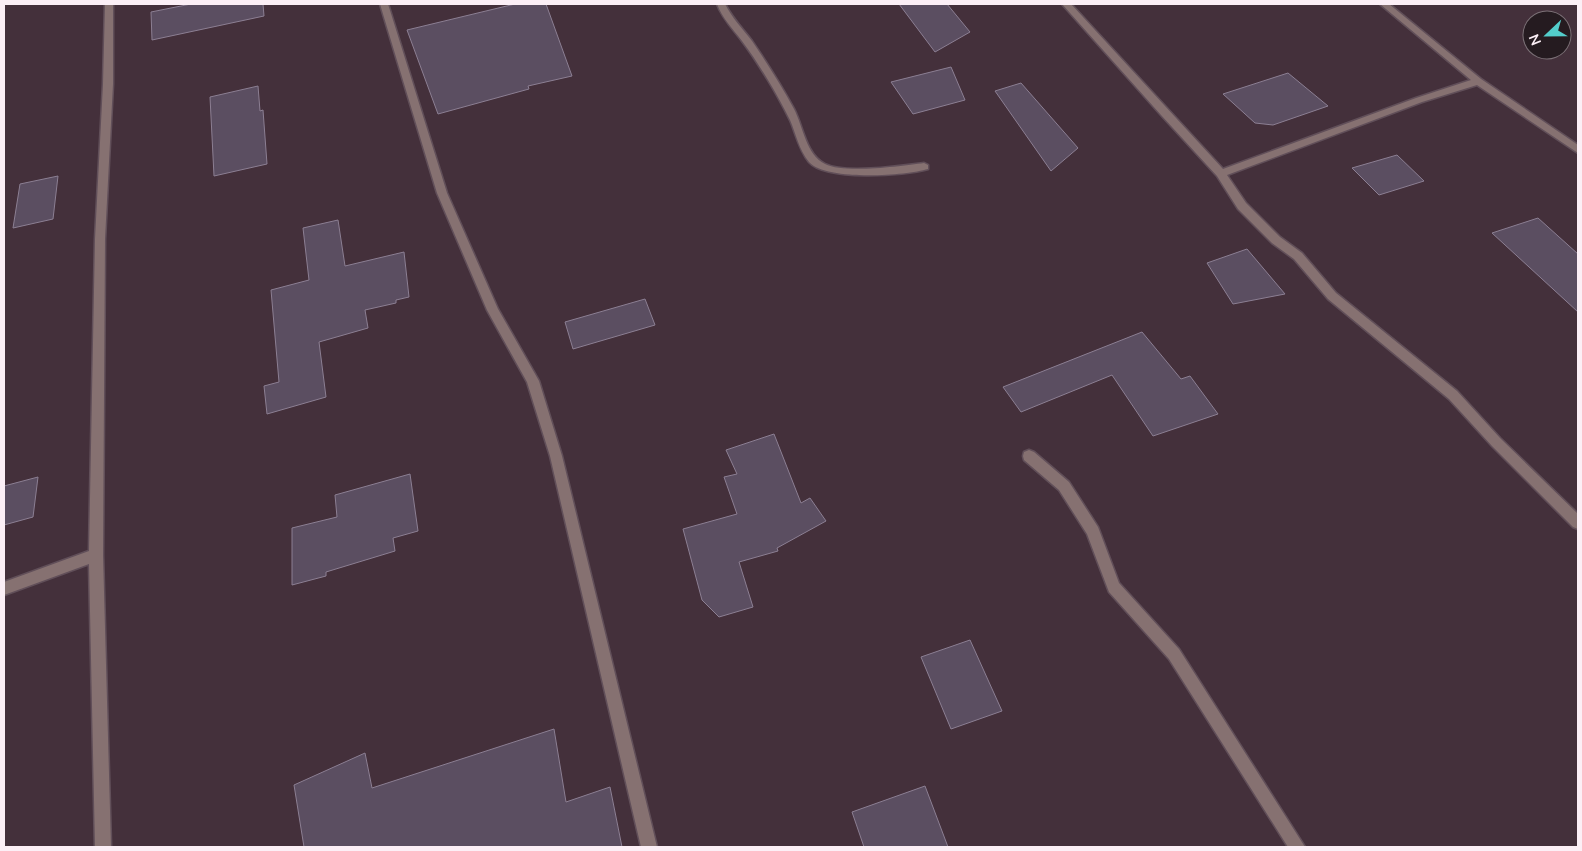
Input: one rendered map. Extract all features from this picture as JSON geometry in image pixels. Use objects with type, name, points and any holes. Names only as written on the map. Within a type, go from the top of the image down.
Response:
[{"type":"street","points":[[103,847],[96,555],[100,239],[108,84],[109,4]]},
{"type":"street","points":[[384,4],[442,193],[493,310],[532,381],[556,456],[649,847]]},
{"type":"street","points":[[721,4],[727,19],[748,42],[794,119],[811,161],[824,168],[851,171],[924,167]]},
{"type":"street","points":[[1066,4],[1221,173],[1242,206],[1276,240],[1298,256],[1332,296],[1453,395],[1496,442],[1578,522]]},
{"type":"street","points":[[1384,4],[1478,82],[1578,150]]},
{"type":"street","points":[[1221,173],[1419,100],[1478,82]]},
{"type":"street","points":[[1030,456],[1064,486],[1093,531],[1114,587],[1174,654],[1297,847]]},
{"type":"street","points":[[4,588],[96,555]]},
{"type":"building","points":[[191,4],[263,4],[264,16],[152,40],[151,12]]},
{"type":"building","points":[[515,4],[546,4],[572,76],[528,86],[529,89],[438,114],[407,30]]},
{"type":"building","points":[[899,4],[947,4],[970,32],[935,52]]},
{"type":"building","points":[[951,67],[965,100],[913,114],[891,82]]},
{"type":"building","points":[[1288,73],[1328,106],[1273,125],[1255,123],[1223,94]]},
{"type":"building","points":[[1021,83],[1078,148],[1051,171],[995,91]]},
{"type":"building","points":[[258,86],[260,111],[263,110],[267,164],[214,176],[210,97]]},
{"type":"building","points":[[1397,155],[1424,181],[1379,195],[1352,168]]},
{"type":"building","points":[[58,176],[53,219],[13,228],[20,184]]},
{"type":"building","points":[[1538,218],[1578,254],[1578,312],[1492,233]]},
{"type":"building","points":[[338,220],[345,266],[404,252],[409,297],[396,300],[396,303],[365,310],[368,328],[319,342],[326,397],[267,414],[264,386],[279,382],[271,290],[309,280],[303,228]]},
{"type":"building","points":[[1247,249],[1285,294],[1233,304],[1207,263]]},
{"type":"building","points":[[645,299],[655,325],[573,349],[565,322]]},
{"type":"building","points":[[1142,332],[1181,379],[1190,376],[1218,414],[1153,436],[1112,375],[1021,412],[1003,387]]},
{"type":"building","points":[[774,434],[801,503],[810,498],[826,521],[777,548],[778,551],[739,562],[753,607],[719,617],[702,600],[683,529],[737,514],[724,477],[737,474],[726,450]]},
{"type":"building","points":[[410,474],[418,531],[393,538],[395,551],[326,572],[326,576],[292,585],[292,528],[337,517],[335,495]]},
{"type":"building","points":[[38,477],[33,517],[4,525],[4,486]]},
{"type":"building","points":[[970,640],[1002,711],[951,729],[921,657]]},
{"type":"building","points":[[554,729],[566,802],[610,787],[622,847],[304,847],[294,785],[365,753],[372,788]]},
{"type":"building","points":[[925,786],[948,847],[864,847],[852,812]]}]
